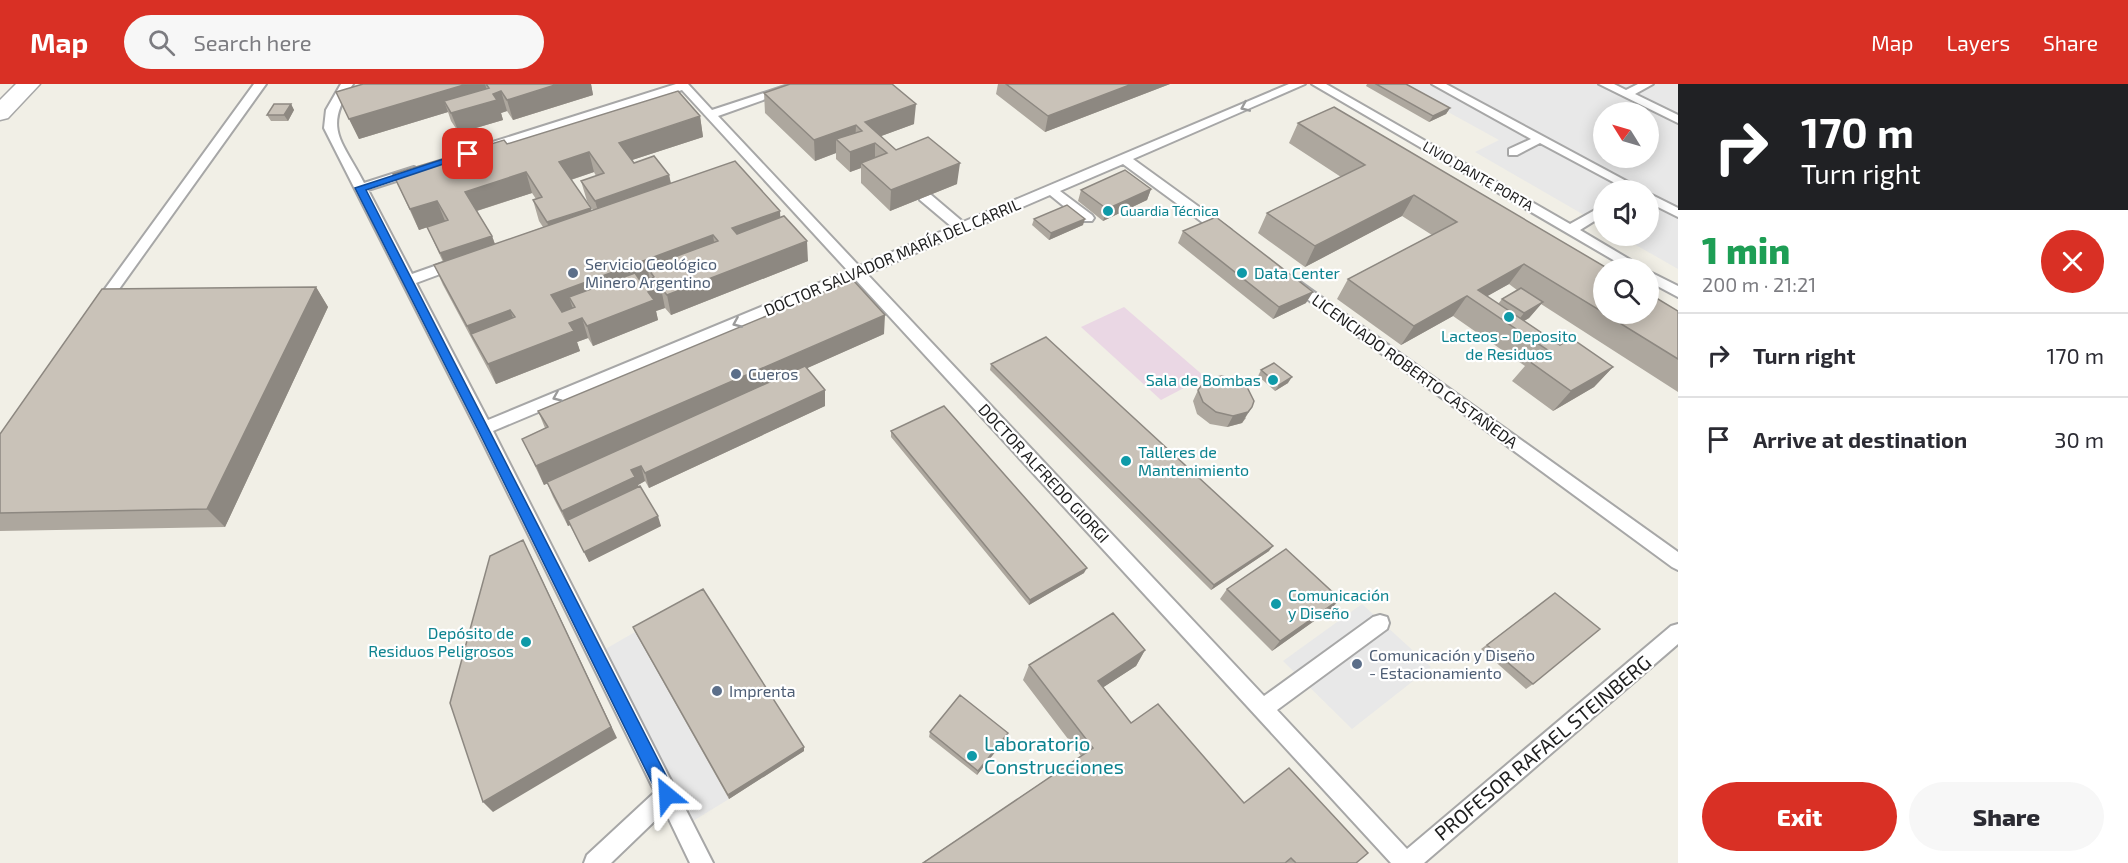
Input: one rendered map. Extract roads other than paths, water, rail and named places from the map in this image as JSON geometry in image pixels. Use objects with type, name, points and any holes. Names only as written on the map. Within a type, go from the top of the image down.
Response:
[{"type":"street","points":[[0,113],[29,84]]},
{"type":"lane","points":[[89,321],[260,84]]},
{"type":"lane","points":[[347,84],[332,106],[328,117],[330,129],[484,428],[702,863]]},
{"type":"lane","points":[[711,114],[801,84],[813,96]]},
{"type":"lane","name":"DOCTOR SALVADOR MARÍA DEL CARRIL","points":[[484,428],[1299,84]]},
{"type":"lane","name":"LIVIO DANTE PORTA","points":[[1318,84],[1619,258]]},
{"type":"lane","points":[[1438,84],[1618,180]]},
{"type":"lane","points":[[1605,84],[1678,119]]},
{"type":"lane","points":[[1626,94],[1647,84]]},
{"type":"lane","points":[[472,153],[683,85]]},
{"type":"lane","name":"DOCTOR ALFREDO GIORGI","points":[[683,85],[711,114],[745,158],[858,272],[1406,863]]},
{"type":"lane","points":[[773,93],[786,106]]},
{"type":"lane","points":[[1513,152],[1540,139]]},
{"type":"lane","points":[[1123,158],[1238,242]]},
{"type":"lane","points":[[360,188],[427,167]]},
{"type":"lane","points":[[1050,189],[1087,218]]},
{"type":"lane","points":[[925,197],[962,228]]},
{"type":"lane","points":[[1659,203],[1678,213]]},
{"type":"lane","points":[[1570,230],[1593,216]]},
{"type":"lane","points":[[407,281],[446,267]]},
{"type":"lane","name":"LICENCIADO ROBERTO CASTAÑEDA","points":[[1285,276],[1678,562]]},
{"type":"lane","points":[[1659,281],[1678,292]]},
{"type":"lane","points":[[1263,709],[1380,623]]},
{"type":"lane","name":"PROFESOR RAFAEL STEINBERG","points":[[1406,863],[1678,632]]},
{"type":"lane","points":[[595,863],[667,795]]},
{"type":"place","name":"Guardia Técnica","points":[[1108,211]]},
{"type":"place","name":"Servicio Geológico Minero Argentino","points":[[573,273]]},
{"type":"place","name":"Data Center","points":[[1242,273]]},
{"type":"place","name":"Lacteos - Deposito de Residuos","points":[[1509,317]]},
{"type":"place","name":"Cueros","points":[[736,374]]},
{"type":"place","name":"Sala de Bombas","points":[[1273,380]]},
{"type":"place","name":"Talleres de Mantenimiento","points":[[1126,461]]},
{"type":"place","name":"Comunicación y Diseño","points":[[1276,604]]},
{"type":"place","name":"Depósito de Residuos Peligrosos","points":[[526,642]]},
{"type":"place","name":"Comunicación y Diseño - Estacionamiento","points":[[1357,664]]},
{"type":"place","name":"Imprenta","points":[[717,691]]},
{"type":"place","name":"Laboratorio Construcciones","points":[[972,756]]}]
